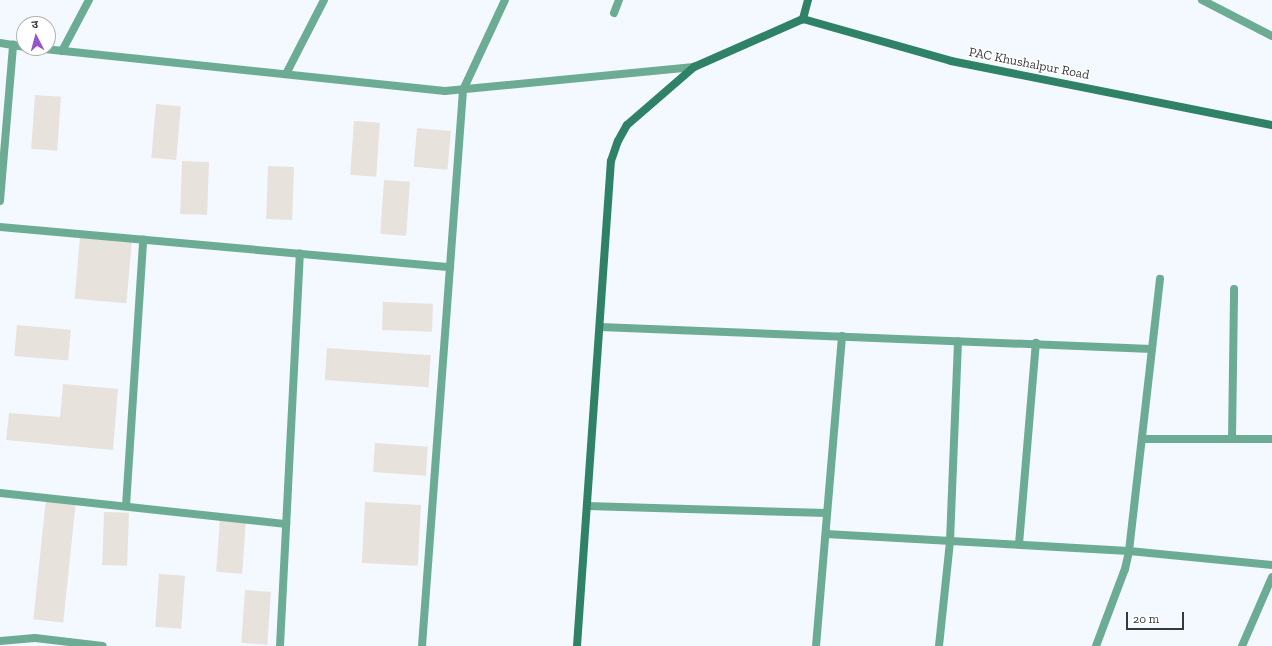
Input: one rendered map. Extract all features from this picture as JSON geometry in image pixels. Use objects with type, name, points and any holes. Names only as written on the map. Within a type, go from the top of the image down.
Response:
[{"type":"street","points":[[62,51],[89,0]]},
{"type":"street","points":[[286,74],[324,0]]},
{"type":"street","points":[[422,646],[463,90],[505,0]]},
{"type":"street","points":[[614,13],[619,0]]},
{"type":"street","points":[[577,646],[611,161],[618,141],[627,124],[694,67],[803,19],[808,0]]},
{"type":"street","points":[[1202,0],[1272,36]]},
{"type":"street","name":"PAC Khushalpur Road","points":[[803,19],[951,61],[1272,126]]},
{"type":"street","points":[[1,44],[16,46]]},
{"type":"street","points":[[0,201],[13,45]]},
{"type":"street","points":[[56,50],[444,91],[694,67]]},
{"type":"street","points":[[0,227],[450,268]]},
{"type":"street","points":[[126,506],[143,240]]},
{"type":"street","points":[[280,646],[300,254]]},
{"type":"street","points":[[1096,646],[1125,569],[1129,551],[1160,279]]},
{"type":"street","points":[[1232,439],[1234,289]]},
{"type":"street","points":[[600,327],[1152,349]]},
{"type":"street","points":[[816,646],[842,336]]},
{"type":"street","points":[[939,646],[950,541],[958,341]]},
{"type":"street","points":[[1019,544],[1036,344]]},
{"type":"street","points":[[1142,439],[1272,439]]},
{"type":"street","points":[[0,493],[286,524]]},
{"type":"street","points":[[587,506],[827,513]]},
{"type":"street","points":[[826,534],[1129,551],[1272,565]]},
{"type":"street","points":[[1242,646],[1272,578]]},
{"type":"street","points":[[0,641],[34,638],[103,646]]},
{"type":"building","points":[[35,95],[61,97],[57,151],[31,149]]},
{"type":"building","points":[[156,104],[181,106],[176,160],[151,158]]},
{"type":"building","points":[[354,121],[380,123],[376,177],[350,175]]},
{"type":"building","points":[[417,128],[451,131],[447,170],[414,167]]},
{"type":"building","points":[[182,161],[209,162],[207,215],[180,214]]},
{"type":"building","points":[[268,166],[294,167],[292,220],[266,219]]},
{"type":"building","points":[[384,180],[410,182],[406,236],[380,234]]},
{"type":"building","points":[[80,237],[132,242],[126,303],[75,299]]},
{"type":"building","points":[[383,302],[433,304],[432,332],[382,330]]},
{"type":"building","points":[[17,325],[71,330],[68,361],[14,356]]},
{"type":"building","points":[[327,348],[431,355],[429,387],[325,380]]},
{"type":"building","points":[[63,384],[118,389],[113,450],[6,440],[9,413],[60,417]]},
{"type":"building","points":[[375,443],[428,447],[426,476],[373,472]]},
{"type":"building","points":[[46,499],[76,502],[63,622],[33,619]]},
{"type":"building","points":[[365,502],[421,505],[418,566],[362,563]]},
{"type":"building","points":[[104,512],[129,513],[127,566],[102,565]]},
{"type":"building","points":[[220,518],[246,520],[242,574],[216,572]]},
{"type":"building","points":[[159,574],[185,576],[181,629],[155,627]]},
{"type":"building","points":[[245,590],[271,592],[267,645],[241,643]]}]
